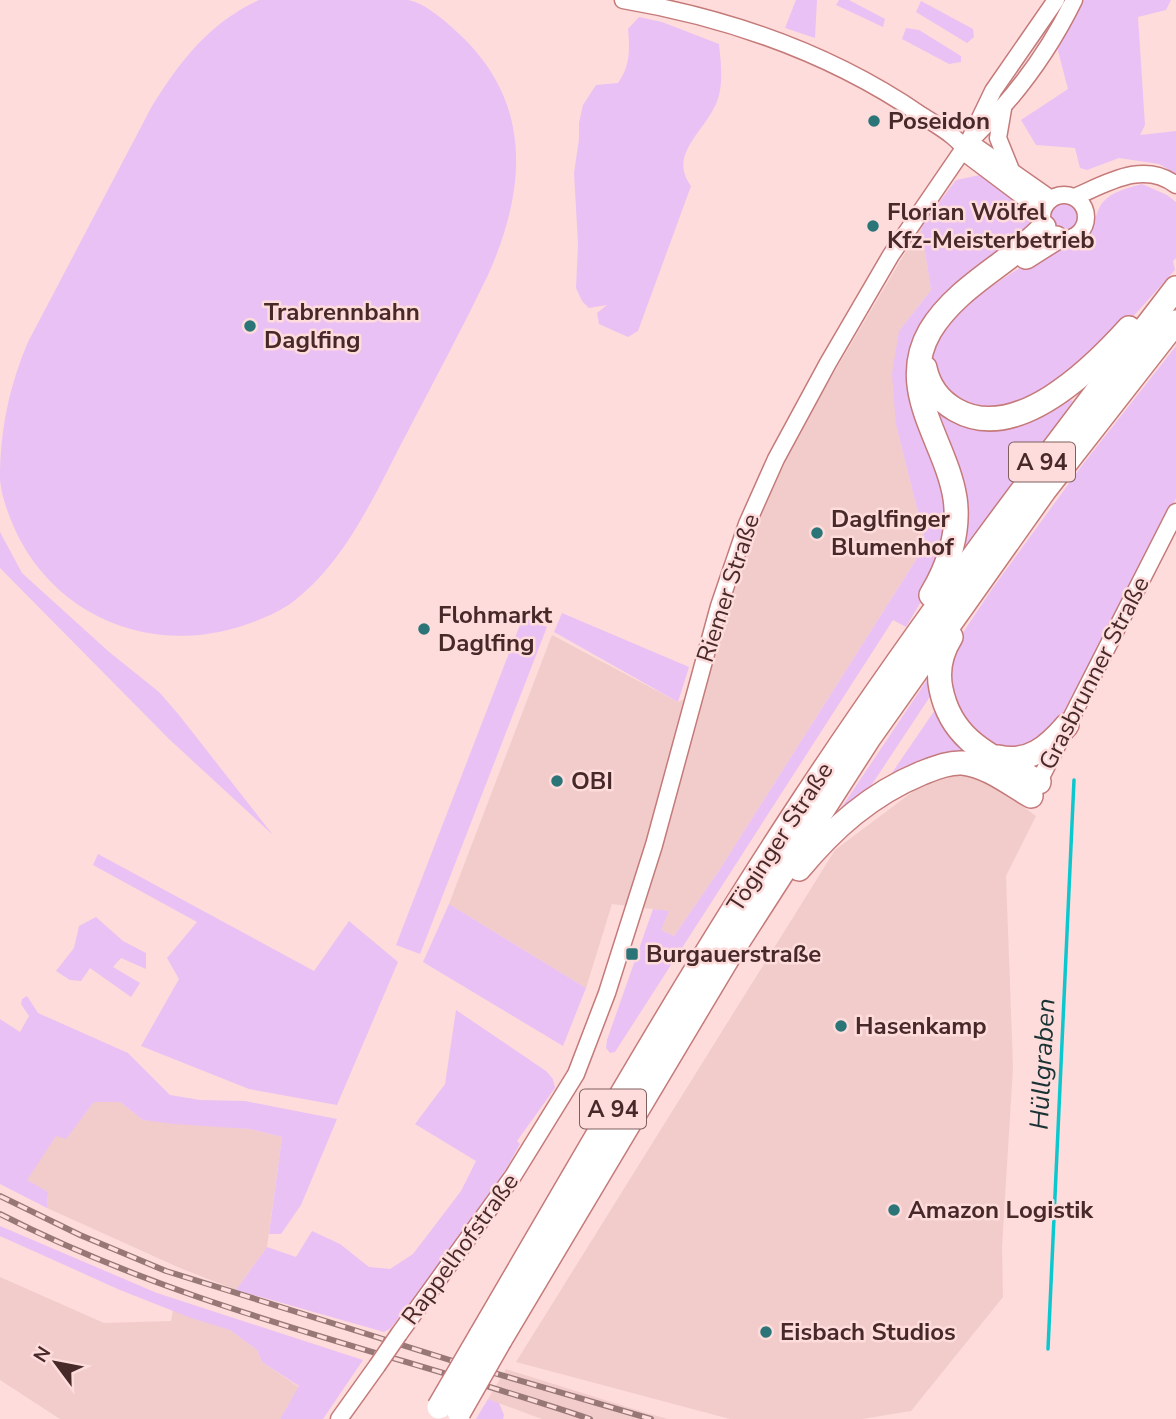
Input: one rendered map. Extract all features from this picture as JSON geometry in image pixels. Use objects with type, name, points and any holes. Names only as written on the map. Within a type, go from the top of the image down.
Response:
[{"type":"highway","points":[[912,640],[921,612],[947,563],[956,516],[951,483],[923,406],[917,380],[923,348],[931,330],[948,307],[1017,252],[1048,219]]},
{"type":"highway","points":[[923,348],[926,374],[943,402],[973,417],[985,419],[1010,416],[1026,411],[1060,391],[1119,340],[1165,288],[1176,286]]},
{"type":"highway","name":"Töginger Straße","points":[[491,1337],[603,1125],[799,807],[912,640],[1027,481],[1176,286]]},
{"type":"highway","name":"Töginger Straße","points":[[446,1414],[491,1337],[732,951],[869,738],[982,575],[1176,322]]},
{"type":"highway","points":[[982,575],[971,608],[943,652],[940,678],[946,709],[952,722],[967,739],[995,756],[1035,789]]},
{"type":"highway","points":[[995,756],[1013,759],[1031,755],[1052,742],[1067,725]]},
{"type":"highway","points":[[732,951],[755,932],[796,872],[838,826],[862,806],[906,779],[938,767],[963,763],[1035,789]]},
{"type":"street","points":[[623,0],[674,9],[719,21],[762,34],[806,52],[864,78],[1011,170]]},
{"type":"street","name":"Riemer Straße","points":[[576,1074],[626,935],[657,834],[719,606],[757,502],[791,429],[891,255],[967,144],[993,91],[1056,0]]},
{"type":"street","name":"Riemer Straße","points":[[967,144],[1003,109],[1048,50],[1074,0]]},
{"type":"street","points":[[1003,109],[998,138],[1011,170],[1048,219]]},
{"type":"street","points":[[967,144],[970,156],[1071,238],[1082,230],[1086,223],[1080,203],[1063,194],[1048,219]]},
{"type":"street","points":[[944,177],[965,170],[988,172]]},
{"type":"street","points":[[1080,203],[1107,183],[1123,176],[1143,174],[1163,178],[1176,185]]},
{"type":"street","name":"Grasbrunner Straße","points":[[1035,789],[1176,512]]},
{"type":"street","name":"Rappelhofstraße","points":[[339,1419],[513,1175],[576,1074]]},
{"type":"shaded area","name":"Trabrennbahn Daglfing","points":[[259,0],[408,0],[428,8],[446,22],[482,59],[499,87],[510,116],[516,147],[510,210],[488,275],[459,334],[372,501],[328,568],[290,604],[242,626],[209,634],[177,636],[145,632],[115,624],[87,610],[61,592],[39,568],[20,540],[7,511],[0,480],[7,409],[28,342],[152,106],[185,58],[211,31],[241,9]]},
{"type":"shaded area","points":[[796,0],[817,0],[815,38],[785,28]]},
{"type":"shaded area","points":[[839,0],[849,0],[885,19],[883,27],[836,5]]},
{"type":"shaded area","points":[[1084,0],[1171,0],[1166,10],[1138,17],[1145,125],[1140,135],[1176,131],[1176,174],[1159,164],[1119,158],[1087,170],[1080,168],[1075,148],[1036,145],[1021,120],[1068,89],[1057,47]]},
{"type":"shaded area","points":[[921,1],[973,29],[974,37],[967,43],[916,12]]},
{"type":"shaded area","points":[[639,17],[662,22],[719,44],[721,82],[716,104],[685,154],[685,175],[691,186],[638,331],[628,337],[599,324],[597,313],[607,305],[589,308],[576,288],[578,244],[574,173],[583,105],[596,85],[618,83],[628,57],[628,29]]},
{"type":"shaded area","points":[[906,28],[919,30],[961,56],[961,62],[949,64],[902,39]]},
{"type":"shaded area","points":[[985,174],[1034,215],[1035,225],[918,336],[953,519],[935,578],[906,627],[893,620],[615,1052],[610,1053],[606,1048],[607,1040],[653,909],[669,911],[661,930],[674,936],[720,869],[926,544],[896,425],[892,374],[899,331],[931,290],[921,226],[956,180]]},
{"type":"shaded area","points":[[1142,184],[1176,202],[1176,258],[1173,261],[1175,270],[1121,330],[1051,392],[991,414],[943,393],[933,356],[941,336],[952,321],[985,291],[1023,266],[1058,248],[1085,240],[1097,212],[1107,198]]},
{"type":"shaded area","points":[[1064,201],[1075,206],[1080,217],[1075,228],[1064,233],[1053,228],[1048,217],[1053,206]]},
{"type":"shaded area","points":[[921,226],[931,290],[899,331],[896,425],[926,544],[720,869],[674,936],[661,930],[668,911],[612,904],[586,988],[449,904],[552,635],[678,702],[704,690],[754,528],[797,435]]},
{"type":"shaded area","points":[[1176,346],[1176,498],[1172,508],[1049,739],[1035,749],[993,747],[967,731],[947,688],[954,646],[1083,464]]},
{"type":"shaded area","points":[[927,386],[971,425],[1065,397],[1073,401],[959,557]]},
{"type":"shaded area","points":[[0,532],[22,573],[108,651],[159,692],[273,835],[169,739],[0,568]]},
{"type":"shaded area","points":[[562,613],[689,667],[678,702],[554,632]]},
{"type":"shaded area","points":[[523,617],[547,627],[420,954],[396,945]]},
{"type":"shaded area","points":[[937,665],[935,689],[859,804],[819,841]]},
{"type":"shaded area","points":[[939,704],[980,758],[883,786]]},
{"type":"shaded area","points":[[961,772],[996,787],[1036,816],[1006,876],[1013,1067],[1002,1247],[1003,1297],[911,1411],[862,1419],[730,1419],[516,1362],[835,850],[915,790]]},
{"type":"shaded area","points":[[98,854],[314,971],[349,921],[398,962],[337,1105],[249,1089],[141,1046],[179,979],[167,958],[197,922],[93,865]]},
{"type":"shaded area","points":[[449,904],[586,988],[563,1046],[423,962]]},
{"type":"shaded area","points":[[96,917],[123,941],[146,953],[146,969],[121,958],[113,967],[140,983],[131,997],[90,968],[81,981],[70,980],[56,971],[74,948],[79,926]]},
{"type":"shaded area","points":[[27,996],[38,1013],[128,1053],[170,1095],[200,1100],[245,1101],[337,1119],[301,1205],[281,1234],[269,1234],[282,1137],[250,1129],[143,1120],[120,1102],[94,1102],[66,1139],[56,1136],[27,1180],[48,1192],[47,1208],[0,1184],[0,1019],[20,1032],[29,1016],[21,1004],[22,999]]},
{"type":"shaded area","points":[[456,1010],[546,1071],[553,1079],[555,1088],[517,1141],[520,1144],[476,1216],[391,1328],[384,1332],[236,1290],[267,1247],[296,1257],[312,1231],[340,1244],[369,1267],[390,1269],[413,1254],[461,1191],[476,1161],[415,1124],[445,1084]]},
{"type":"shaded area","points":[[94,1102],[120,1102],[143,1120],[250,1129],[282,1137],[267,1247],[236,1290],[180,1268],[47,1208],[48,1192],[26,1180],[56,1135],[66,1138]]},
{"type":"shaded area","points":[[0,1226],[157,1293],[363,1360],[323,1419],[280,1419],[299,1386],[262,1362],[257,1350],[230,1330],[120,1290],[0,1236]]},
{"type":"shaded area","points":[[0,1277],[104,1323],[171,1321],[173,1310],[230,1330],[257,1350],[262,1362],[299,1387],[280,1419],[60,1419],[0,1380]]},
{"type":"shaded area","points":[[506,1369],[668,1419],[542,1419],[488,1399]]},
{"type":"shaded area","points":[[488,1399],[499,1403],[503,1419],[476,1419]]},
{"type":"waterway","name":"Hüllgraben","points":[[1048,1349],[1074,780]]},
{"type":"railway","points":[[0,1196],[80,1235],[166,1271],[453,1361],[651,1419]]},
{"type":"railway","points":[[0,1214],[71,1248],[217,1303],[590,1419]]},
{"type":"place","name":"Poseidon","points":[[874,121]]},
{"type":"place","name":"Florian Wölfel Kfz-Meisterbetrieb","points":[[873,226]]},
{"type":"place","name":"Trabrennbahn Daglfing","points":[[250,326]]},
{"type":"place","name":"Daglfinger Blumenhof","points":[[817,533]]},
{"type":"place","name":"Flohmarkt Daglfing","points":[[424,629]]},
{"type":"place","name":"OBI","points":[[557,781]]},
{"type":"place","name":"Burgauerstraße","points":[[632,954]]},
{"type":"place","name":"Hasenkamp","points":[[841,1026]]},
{"type":"place","name":"Amazon Logistik","points":[[894,1210]]},
{"type":"place","name":"Eisbach Studios","points":[[766,1332]]}]
